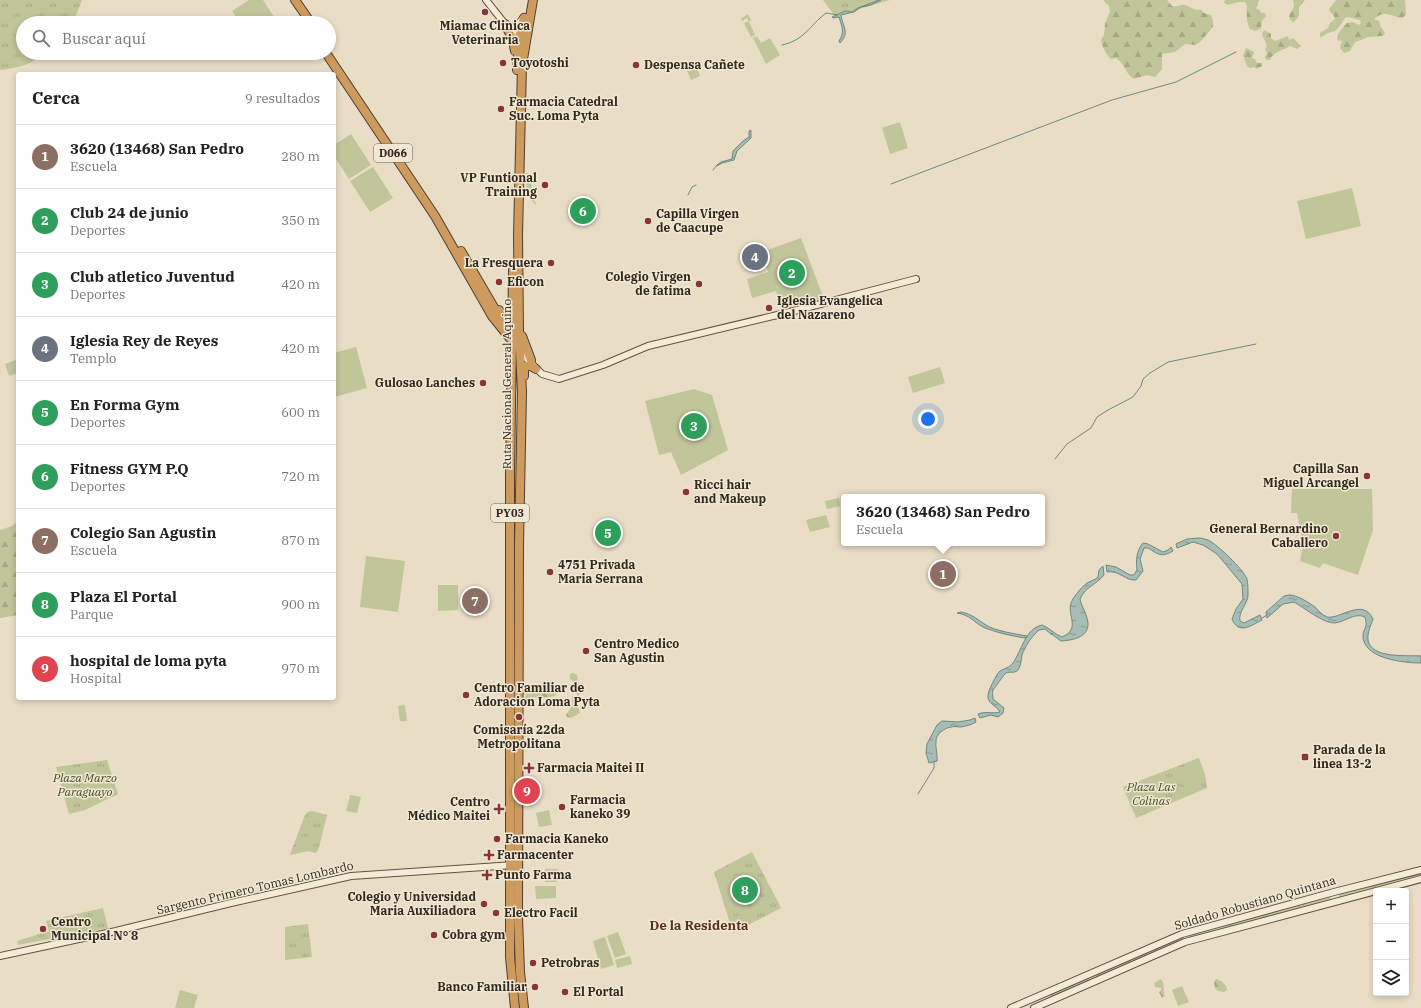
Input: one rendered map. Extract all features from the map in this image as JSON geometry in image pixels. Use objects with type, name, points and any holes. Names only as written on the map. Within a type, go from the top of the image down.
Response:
[{"type":"highway","points":[[289,0],[300,16]]},
{"type":"highway","points":[[295,0],[306,16]]},
{"type":"highway","name":"Ruta Nacional General Aquino","points":[[524,1008],[519,954],[514,865],[510,389],[512,365],[517,341],[521,84],[525,48],[523,37],[524,17],[527,0]]},
{"type":"highway","name":"Ruta Nacional General Aquino","points":[[515,1008],[510,957],[514,865],[522,392],[513,309],[517,66],[533,0]]},
{"type":"highway","points":[[505,24],[523,37]]},
{"type":"highway","points":[[505,24],[514,44],[517,66]]},
{"type":"highway","name":"D066","points":[[336,59],[433,202],[463,256],[472,267],[498,316]]},
{"type":"highway","name":"D066","points":[[331,60],[435,216],[498,316],[517,341]]},
{"type":"highway","points":[[512,365],[498,316],[509,318],[513,309]]},
{"type":"highway","points":[[517,341],[531,360]]},
{"type":"highway","points":[[522,392],[524,386],[525,368],[530,366],[536,369]]},
{"type":"highway","points":[[517,374],[517,460],[520,474]]},
{"type":"street","points":[[486,0],[505,24],[509,26],[517,25],[524,17]]},
{"type":"street","points":[[517,341],[536,369],[542,374],[555,379],[565,378],[648,346],[790,312],[916,279]]},
{"type":"street","points":[[517,341],[536,369]]},
{"type":"street","name":"Sargento Primero Tomas Lombardo","points":[[0,956],[116,931],[351,876],[514,865]]},
{"type":"street","name":"Soldado Robustiano Quintana","points":[[1011,1008],[1182,934],[1334,892],[1421,870]]},
{"type":"street","points":[[1034,1008],[1185,942],[1421,879]]},
{"type":"green space","points":[[0,0],[82,0],[76,16],[16,16],[16,60],[36,60],[25,65],[0,70]]},
{"type":"green space","points":[[249,0],[263,0],[273,16],[235,16],[232,11]]},
{"type":"green space","points":[[823,0],[890,0],[835,16]]},
{"type":"green space","points":[[1103,0],[1167,0],[1172,6],[1175,7],[1185,5],[1211,15],[1213,27],[1200,42],[1195,45],[1185,44],[1175,52],[1162,54],[1162,69],[1155,77],[1147,75],[1134,79],[1116,58],[1111,59],[1102,45],[1101,40],[1104,35],[1105,24],[1110,11],[1109,6]]},
{"type":"green space","points":[[1225,0],[1259,0],[1256,8],[1258,10],[1259,9],[1261,13],[1265,13],[1266,16],[1262,21],[1261,28],[1256,31],[1250,29],[1247,18],[1247,6],[1245,2],[1238,2],[1228,5],[1224,3]]},
{"type":"green space","points":[[1293,0],[1305,0],[1299,7],[1299,16],[1294,22],[1291,21],[1289,16],[1294,6]]},
{"type":"green space","points":[[1336,0],[1405,0],[1406,15],[1402,18],[1388,14],[1381,14],[1375,18],[1375,20],[1378,20],[1385,34],[1382,36],[1369,37],[1355,42],[1350,51],[1344,53],[1340,48],[1342,40],[1339,41],[1337,39],[1339,32],[1347,23],[1353,22],[1359,25],[1361,23],[1360,20],[1348,17],[1345,18],[1335,31],[1320,37],[1320,33],[1328,28],[1330,23],[1335,19],[1329,9]]},
{"type":"green space","points":[[748,14],[751,20],[749,22],[755,35],[751,37],[744,23],[749,21],[747,18],[742,21],[741,19]]},
{"type":"green space","points":[[1264,30],[1271,34],[1271,38],[1275,41],[1288,36],[1289,40],[1293,38],[1301,46],[1297,49],[1290,46],[1273,55],[1270,60],[1267,60],[1265,58],[1267,53],[1265,49],[1267,46],[1262,34]]},
{"type":"green space","points":[[757,36],[761,43],[770,38],[780,55],[766,64],[753,38]]},
{"type":"green space","points":[[1246,48],[1254,52],[1252,58],[1255,59],[1257,63],[1262,63],[1262,66],[1257,69],[1247,66],[1243,55]]},
{"type":"green space","points":[[695,64],[700,76],[691,80],[686,68]]},
{"type":"green space","points":[[900,122],[908,148],[890,154],[882,128]]},
{"type":"green space","points":[[351,134],[371,165],[349,179],[336,159],[336,144]]},
{"type":"green space","points":[[373,167],[393,198],[370,212],[350,181]]},
{"type":"green space","points":[[526,173],[528,173],[536,205],[526,195]]},
{"type":"green space","points":[[1352,188],[1361,226],[1306,239],[1297,201]]},
{"type":"green space","points":[[801,238],[824,299],[782,310],[776,291],[752,298],[747,279],[768,272],[762,252]]},
{"type":"green space","points":[[356,347],[367,388],[336,396],[336,352]]},
{"type":"green space","points":[[16,360],[16,374],[9,376],[5,364]]},
{"type":"green space","points":[[940,367],[945,383],[913,393],[908,377]]},
{"type":"green space","points":[[694,389],[712,395],[728,450],[681,475],[671,452],[659,455],[645,401]]},
{"type":"green space","name":"General Bernardino Caballero","points":[[1292,489],[1372,489],[1373,530],[1358,575],[1323,563],[1320,568],[1300,561],[1303,544],[1297,513],[1291,513]]},
{"type":"green space","points":[[839,498],[840,506],[827,509],[825,501]]},
{"type":"green space","points":[[826,515],[830,527],[810,532],[806,520]]},
{"type":"green space","points":[[16,523],[16,615],[0,618],[0,530],[12,526]]},
{"type":"green space","points":[[366,556],[405,561],[398,612],[360,607]]},
{"type":"green space","points":[[438,585],[458,585],[458,610],[438,611]]},
{"type":"green space","points":[[573,673],[577,675],[581,690],[578,701],[580,713],[571,718],[567,717],[566,715],[572,706],[572,696],[577,696],[575,685],[571,679],[570,680],[570,674]]},
{"type":"green space","points":[[549,689],[555,690],[555,696],[532,697],[528,701],[525,700],[526,691],[543,692]]},
{"type":"green space","points":[[405,705],[407,721],[400,721],[398,706]]},
{"type":"green space","name":"Plaza Las Colinas","points":[[1199,758],[1205,774],[1207,788],[1136,818],[1123,787]]},
{"type":"green space","name":"Plaza Marzo Paraguayo","points":[[107,760],[118,794],[85,810],[69,814],[56,767]]},
{"type":"green space","points":[[106,769],[110,796],[95,799],[90,772]]},
{"type":"green space","points":[[1197,769],[1201,782],[1184,787],[1180,774]]},
{"type":"green space","points":[[1155,776],[1162,793],[1134,805],[1126,788]]},
{"type":"green space","points":[[350,795],[361,797],[357,813],[346,811]]},
{"type":"green space","points":[[1155,798],[1159,805],[1143,812],[1140,805]]},
{"type":"green space","points":[[549,810],[552,825],[539,827],[536,813]]},
{"type":"green space","points":[[312,811],[327,815],[318,851],[315,853],[309,851],[290,855],[305,815]]},
{"type":"green space","points":[[752,852],[781,908],[733,933],[714,872]]},
{"type":"green space","points":[[545,869],[558,869],[557,882],[545,882]]},
{"type":"green space","points":[[1421,874],[1421,878],[1339,897],[1340,894]]},
{"type":"green space","points":[[737,875],[749,910],[729,916],[718,881]]},
{"type":"green space","points":[[535,886],[556,886],[556,898],[536,899]]},
{"type":"green space","points":[[1330,897],[1332,900],[1303,908],[1302,904]]},
{"type":"green space","points":[[1301,904],[1302,908],[1188,938],[1187,934]]},
{"type":"green space","points":[[103,908],[108,928],[18,945],[17,941],[49,931],[46,921]]},
{"type":"green space","points":[[750,911],[754,921],[733,929],[729,919]]},
{"type":"green space","points":[[308,924],[312,957],[285,960],[285,927]]},
{"type":"green space","points":[[618,932],[626,954],[615,958],[607,936]]},
{"type":"green space","points":[[605,937],[614,965],[601,969],[593,941]]},
{"type":"green space","points":[[1178,938],[1179,942],[1098,978],[1095,976],[1095,974]]},
{"type":"green space","points":[[630,956],[632,964],[617,968],[615,960]]},
{"type":"green space","points":[[1088,977],[1090,980],[1089,982],[1052,997],[1050,995]]},
{"type":"green space","points":[[1161,979],[1165,996],[1162,998],[1159,992],[1161,988],[1155,987],[1154,983]]},
{"type":"green space","points":[[1216,979],[1220,980],[1226,986],[1227,990],[1224,992],[1218,991],[1215,988],[1214,982]]},
{"type":"green space","points":[[1182,986],[1189,1002],[1178,1006],[1172,990]]},
{"type":"green space","points":[[180,990],[198,995],[194,1008],[175,1008]]},
{"type":"water","points":[[881,0],[871,5],[861,7],[854,12],[841,15],[845,36],[840,43],[839,41],[841,38],[842,29],[839,17],[832,17],[845,11],[852,12],[858,8]]},
{"type":"water","points":[[751,130],[751,138],[737,151],[734,160],[717,166],[721,162],[732,159],[733,151],[749,137],[749,131]]},
{"type":"water","points":[[1199,538],[1208,540],[1218,547],[1236,564],[1247,579],[1248,598],[1240,614],[1240,621],[1244,623],[1260,615],[1262,620],[1245,628],[1238,627],[1235,624],[1232,619],[1236,609],[1243,599],[1242,584],[1217,554],[1203,545],[1193,542],[1177,548],[1176,544],[1187,539]]},
{"type":"water","points":[[1143,543],[1163,552],[1171,547],[1173,551],[1162,555],[1148,548],[1144,548],[1140,559],[1143,571],[1136,580],[1129,579],[1112,572],[1107,572],[1106,565],[1116,567],[1130,575],[1134,575],[1137,570],[1138,553]]},
{"type":"water","points":[[1103,566],[1104,575],[1085,591],[1080,599],[1088,622],[1086,632],[1078,638],[1061,641],[1045,629],[1039,630],[1031,638],[1025,648],[1018,670],[1015,672],[1006,673],[993,690],[993,699],[1004,708],[1003,713],[998,717],[991,715],[980,718],[978,714],[1000,712],[988,698],[989,690],[999,672],[1013,663],[1024,641],[1036,627],[1042,625],[1062,637],[1068,634],[1072,626],[1070,608],[1072,600],[1084,585],[1098,577],[1099,570]]},
{"type":"water","points":[[1289,595],[1306,601],[1327,617],[1332,617],[1357,609],[1369,613],[1373,619],[1368,635],[1368,640],[1371,646],[1382,653],[1390,655],[1421,656],[1421,663],[1405,662],[1386,658],[1369,650],[1363,635],[1366,625],[1365,617],[1354,616],[1339,622],[1330,623],[1294,602],[1283,604],[1267,618],[1266,612],[1284,596]]},
{"type":"water","points":[[961,612],[972,616],[995,629],[1027,636],[1025,638],[1000,633],[985,628],[966,615],[957,613]]},
{"type":"water","points":[[975,718],[976,722],[967,726],[953,727],[943,730],[936,738],[937,761],[929,763],[926,753],[927,744],[937,725],[942,721],[958,722]]},
{"type":"waterway","points":[[782,45],[790,43],[802,36],[826,13],[838,15]]},
{"type":"waterway","points":[[891,184],[1112,100],[1176,82],[1236,52]]},
{"type":"waterway","points":[[713,170],[717,165]]},
{"type":"waterway","points":[[688,195],[692,187],[696,185]]},
{"type":"waterway","points":[[1055,459],[1067,444],[1091,428],[1097,417],[1133,397],[1141,386],[1143,379],[1168,362],[1256,344]]},
{"type":"waterway","points":[[1262,618],[1267,615]]},
{"type":"waterway","points":[[918,794],[934,768],[934,761]]},
{"type":"tunnel","points":[[513,341],[516,355],[517,374]]},
{"type":"place","name":"Miamac Clinica Veterinaria","points":[[485,12]]},
{"type":"place","name":"Toyotoshi","points":[[503,63]]},
{"type":"place","name":"Despensa Cañete","points":[[636,65]]},
{"type":"place","name":"Farmacia Catedral Suc. Loma Pyta","points":[[501,109]]},
{"type":"place","name":"VP Funtional Training","points":[[545,185]]},
{"type":"place","name":"Fitness GYM P.Q","points":[[583,211]]},
{"type":"place","name":"Capilla Virgen de Caacupe","points":[[648,221]]},
{"type":"place","name":"Iglesia Rey de Reyes","points":[[755,257]]},
{"type":"place","name":"La Fresquera","points":[[551,263]]},
{"type":"place","name":"Club 24 de junio","points":[[792,273]]},
{"type":"place","name":"Eficon","points":[[499,282]]},
{"type":"place","name":"Colegio Virgen de fatima","points":[[699,284]]},
{"type":"place","name":"Iglesia Evangelica del Nazareno","points":[[769,308]]},
{"type":"place","name":"Gulosao Lanches","points":[[483,383]]},
{"type":"place","name":"Club atletico Juventud","points":[[694,426]]},
{"type":"place","name":"Capilla San Miguel Arcangel","points":[[1367,476]]},
{"type":"place","name":"Ricci hair and Makeup","points":[[686,492]]},
{"type":"place","name":"En Forma Gym","points":[[608,533]]},
{"type":"place","name":"General Bernardino Caballero","points":[[1336,536]]},
{"type":"place","name":"4751 Privada Maria Serrana","points":[[550,572]]},
{"type":"place","name":"3620 (13468) San Pedro","points":[[943,574]]},
{"type":"place","name":"Colegio San Agustin","points":[[475,601]]},
{"type":"place","name":"Centro Medico San Agustin","points":[[586,651]]},
{"type":"place","name":"Centro Familiar de Adoracion Loma Pyta","points":[[466,695]]},
{"type":"place","name":"Comisaría 22da Metropolitana","points":[[519,717]]},
{"type":"place","name":"Parada de la linea 13-2","points":[[1305,757]]},
{"type":"place","name":"Farmacia Maitei II","points":[[529,768]]},
{"type":"place","name":"hospital de loma pyta","points":[[527,791]]},
{"type":"place","name":"Farmacia kaneko 39","points":[[562,807]]},
{"type":"place","name":"Centro Médico Maitei","points":[[499,809]]},
{"type":"place","name":"Farmacia Kaneko","points":[[497,839]]},
{"type":"place","name":"Farmacenter","points":[[489,855]]},
{"type":"place","name":"Punto Farma","points":[[487,875]]},
{"type":"place","name":"Plaza El Portal","points":[[745,890]]},
{"type":"place","name":"Colegio y Universidad Maria Auxiliadora","points":[[484,904]]},
{"type":"place","name":"Electro Facil","points":[[496,913]]},
{"type":"place","name":"Centro Municipal N° 8","points":[[43,929]]},
{"type":"place","name":"Cobra gym","points":[[434,935]]},
{"type":"place","name":"Petrobras","points":[[533,963]]},
{"type":"place","name":"Banco Familiar","points":[[535,987]]},
{"type":"place","name":"El Portal","points":[[565,992]]},
{"type":"district","name":"De la Residenta","points":[[699,925]]}]
